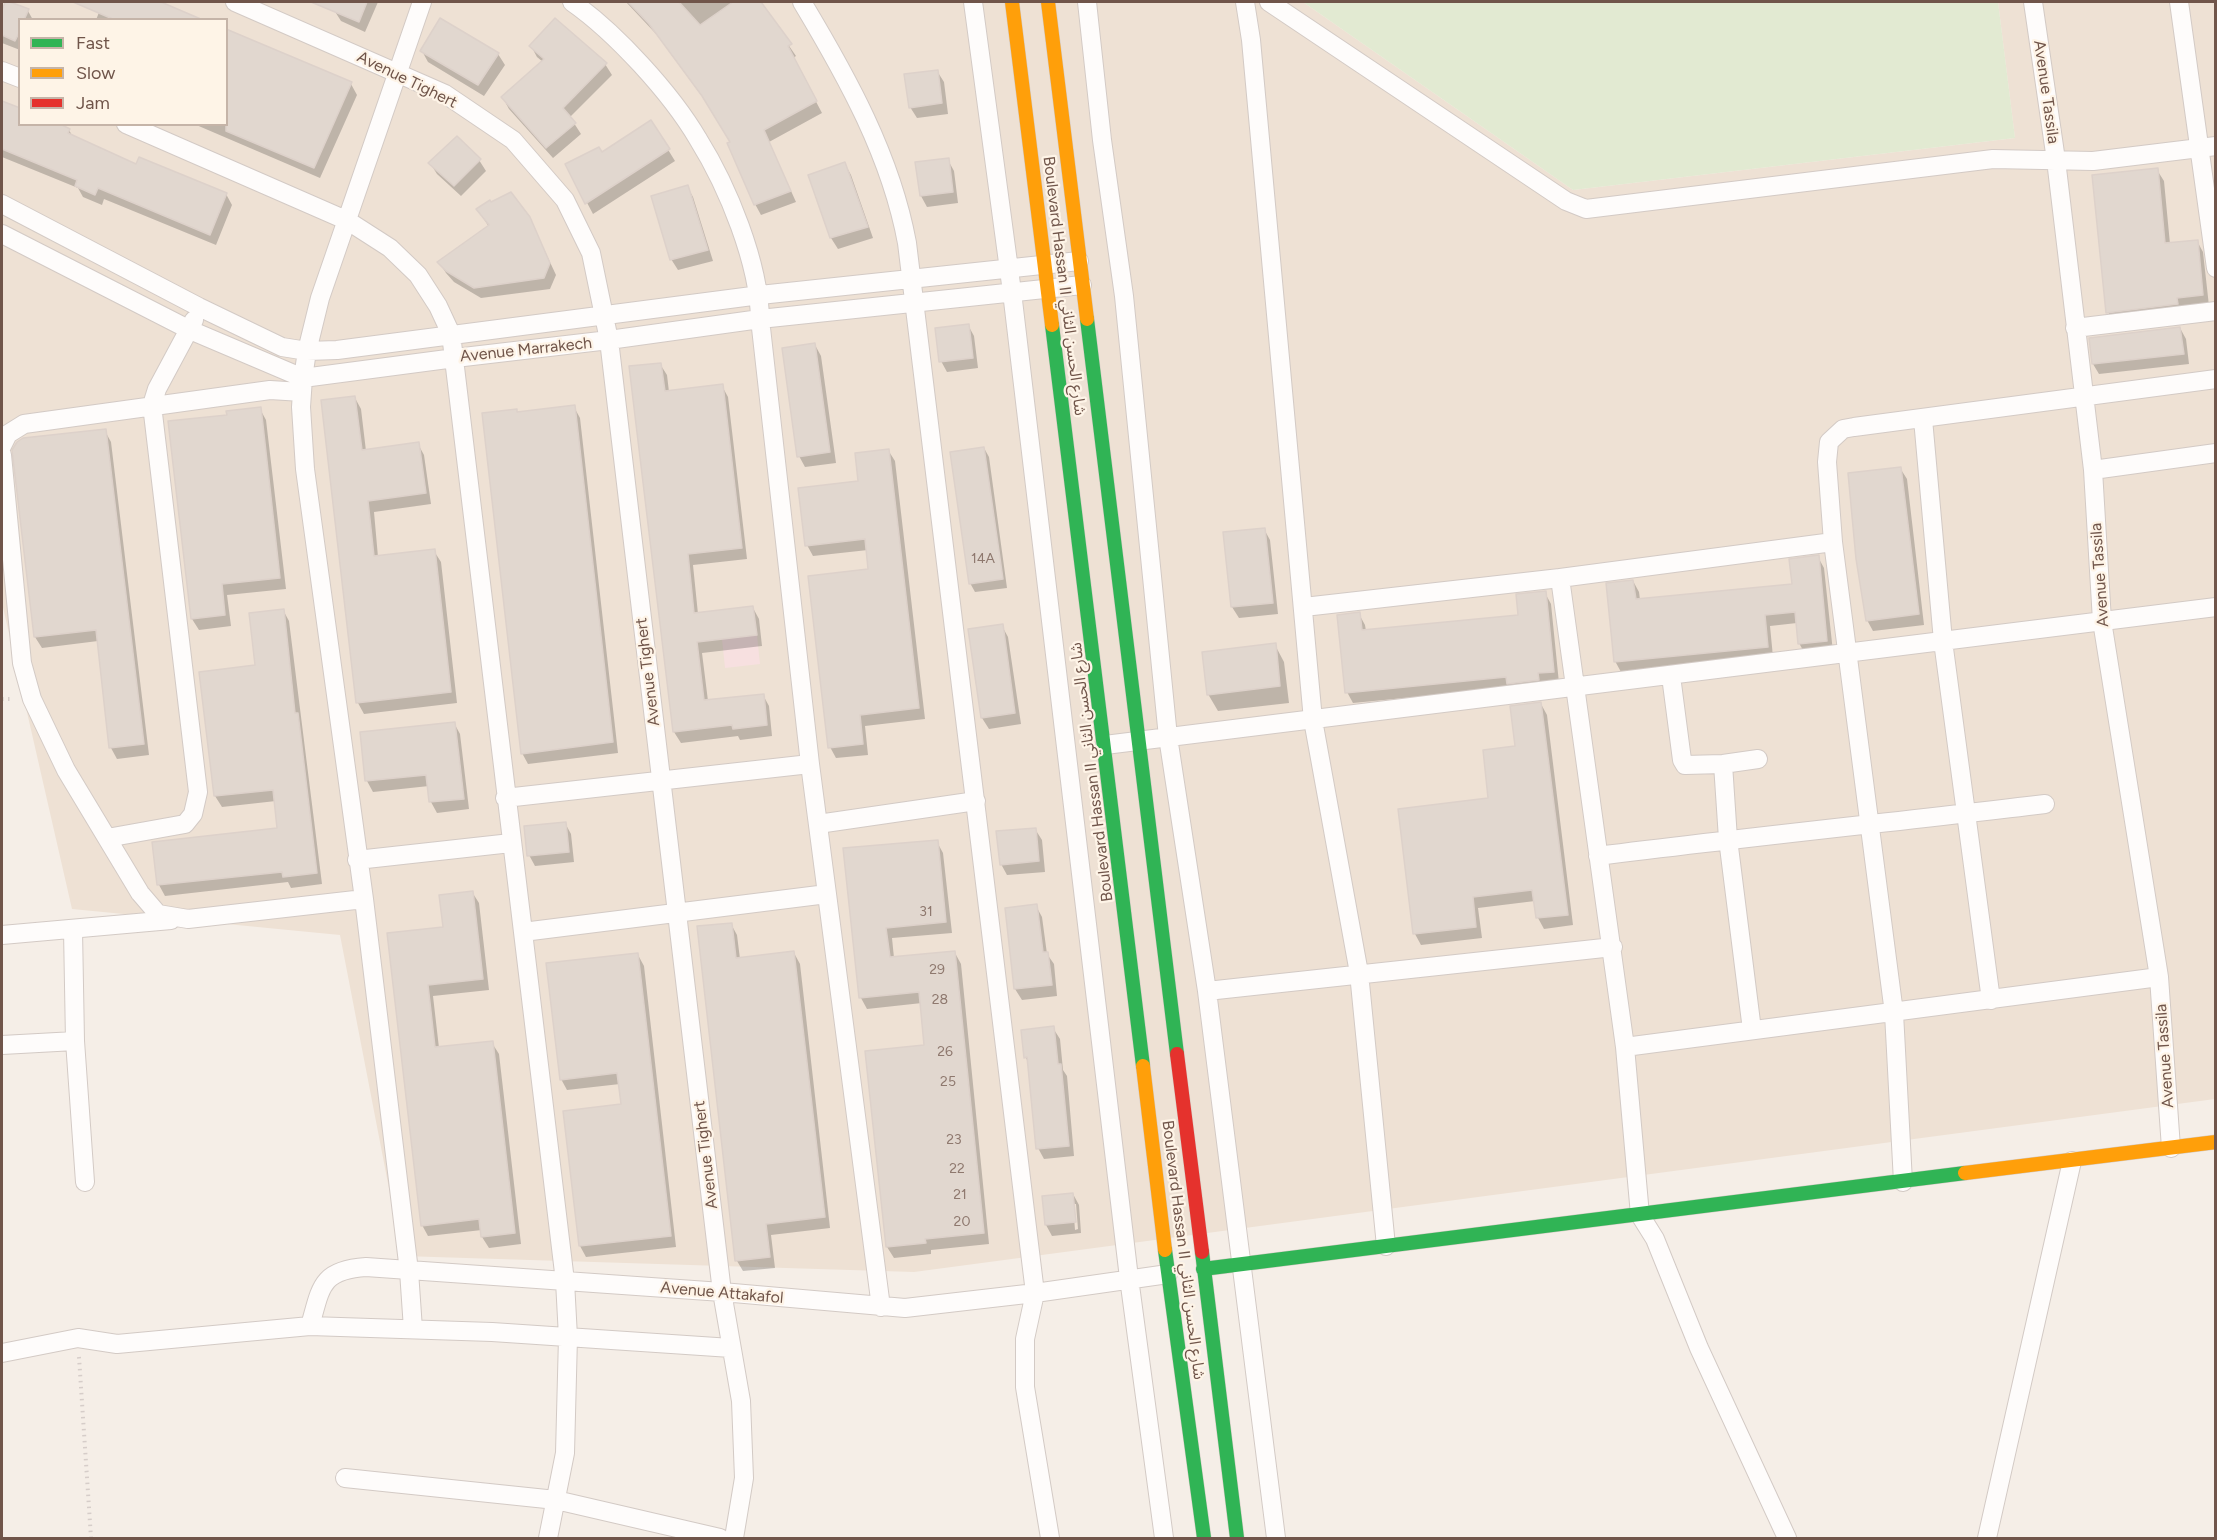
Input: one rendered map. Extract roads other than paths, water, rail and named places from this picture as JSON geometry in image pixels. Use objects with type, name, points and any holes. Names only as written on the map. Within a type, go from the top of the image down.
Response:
[{"type":"main road","name":"Boulevard Hassan II شارع الحسن الثاني","points":[[1012,2],[1106,745],[1186,1272],[1237,1539]]},
{"type":"main road","name":"Boulevard Hassan II شارع الحسن الثاني","points":[[1048,2],[1138,741],[1186,1272],[1204,1539]]},
{"type":"main road","points":[[1186,1272],[2216,1142]]},
{"type":"street","name":"Avenue Tighert","points":[[235,2],[445,94],[513,140],[565,200],[591,253],[609,340],[722,1292],[741,1401],[744,1478],[734,1539]]},
{"type":"street","points":[[414,1329],[364,898],[305,469],[300,407],[307,351],[320,298],[422,2]]},
{"type":"street","points":[[572,2],[592,16],[655,80],[698,139],[725,192],[744,239],[760,295],[760,319],[810,764],[881,1307]]},
{"type":"street","points":[[802,2],[860,104],[894,190],[902,217],[976,801],[1035,1293],[1025,1339],[1025,1387],[1050,1539]]},
{"type":"street","points":[[973,2],[1011,292],[1129,1278],[1164,1539]]},
{"type":"street","points":[[1087,2],[1102,140],[1124,296],[1168,737],[1207,991],[1276,1539]]},
{"type":"street","points":[[1245,2],[1252,52],[1313,720],[1359,973],[1386,1246]]},
{"type":"street","points":[[1269,2],[1566,201],[1586,209],[1993,159],[2093,161],[2207,147]]},
{"type":"street","name":"Avenue Tassila","points":[[2033,2],[2093,471],[2102,621],[2159,977],[2171,1148]]},
{"type":"street","points":[[2179,2],[2207,147],[2216,268]]},
{"type":"street","points":[[2,71],[18,77]]},
{"type":"street","points":[[131,126],[348,221],[390,248],[418,275],[438,306],[451,334],[505,798],[565,1281],[568,1336],[565,1453],[548,1539]]},
{"type":"street","name":"Avenue Marrakech","points":[[2,204],[199,307],[282,347],[307,351],[337,350],[760,295],[1079,261]]},
{"type":"street","points":[[37,254],[51,231]]},
{"type":"street","points":[[2,234],[37,254],[302,385]]},
{"type":"street","name":"Avenue Marrakech","points":[[2,446],[8,434],[24,424],[270,390],[455,358],[760,319],[1082,285]]},
{"type":"street","points":[[107,838],[185,824],[194,814],[198,792],[152,405],[157,389],[199,307]]},
{"type":"street","points":[[2075,327],[2216,310]]},
{"type":"street","points":[[1903,1182],[1894,1013],[1833,542],[1827,462],[1829,442],[1843,429],[2216,379]]},
{"type":"street","points":[[1923,419],[1943,641],[1991,1000]]},
{"type":"street","points":[[2093,471],[2216,453]]},
{"type":"street","points":[[2,455],[22,663],[32,699],[66,770],[140,893],[158,914],[188,919]]},
{"type":"street","points":[[1304,607],[1560,578],[1833,542]]},
{"type":"street","points":[[1560,578],[1625,1047],[1640,1215],[1655,1239],[1699,1348],[1787,1539]]},
{"type":"street","points":[[1106,745],[2216,607]]},
{"type":"street","points":[[1671,676],[1683,763],[1689,766],[1758,759]]},
{"type":"street","points":[[505,798],[810,764]]},
{"type":"street","points":[[1723,764],[1728,839],[1752,1030]]},
{"type":"street","points":[[818,824],[976,801]]},
{"type":"street","points":[[1598,856],[1728,839],[1869,826],[2045,804]]},
{"type":"street","points":[[357,860],[511,843]]},
{"type":"street","points":[[523,932],[826,894]]},
{"type":"street","points":[[2,935],[188,919],[364,898]]},
{"type":"street","points":[[73,930],[75,1041],[85,1182]]},
{"type":"street","points":[[1207,991],[1612,947]]},
{"type":"street","points":[[1625,1047],[2159,977]]},
{"type":"street","points":[[2,1045],[75,1041]]},
{"type":"street","points":[[1987,1539],[2072,1161]]},
{"type":"street","name":"Avenue Attakafol","points":[[310,1326],[319,1294],[331,1275],[345,1268],[722,1292],[905,1308],[1186,1272]]},
{"type":"street","points":[[2,1353],[78,1338],[117,1344],[310,1326],[568,1336],[731,1348]]},
{"type":"street","points":[[345,1478],[556,1500],[720,1539]]}]
